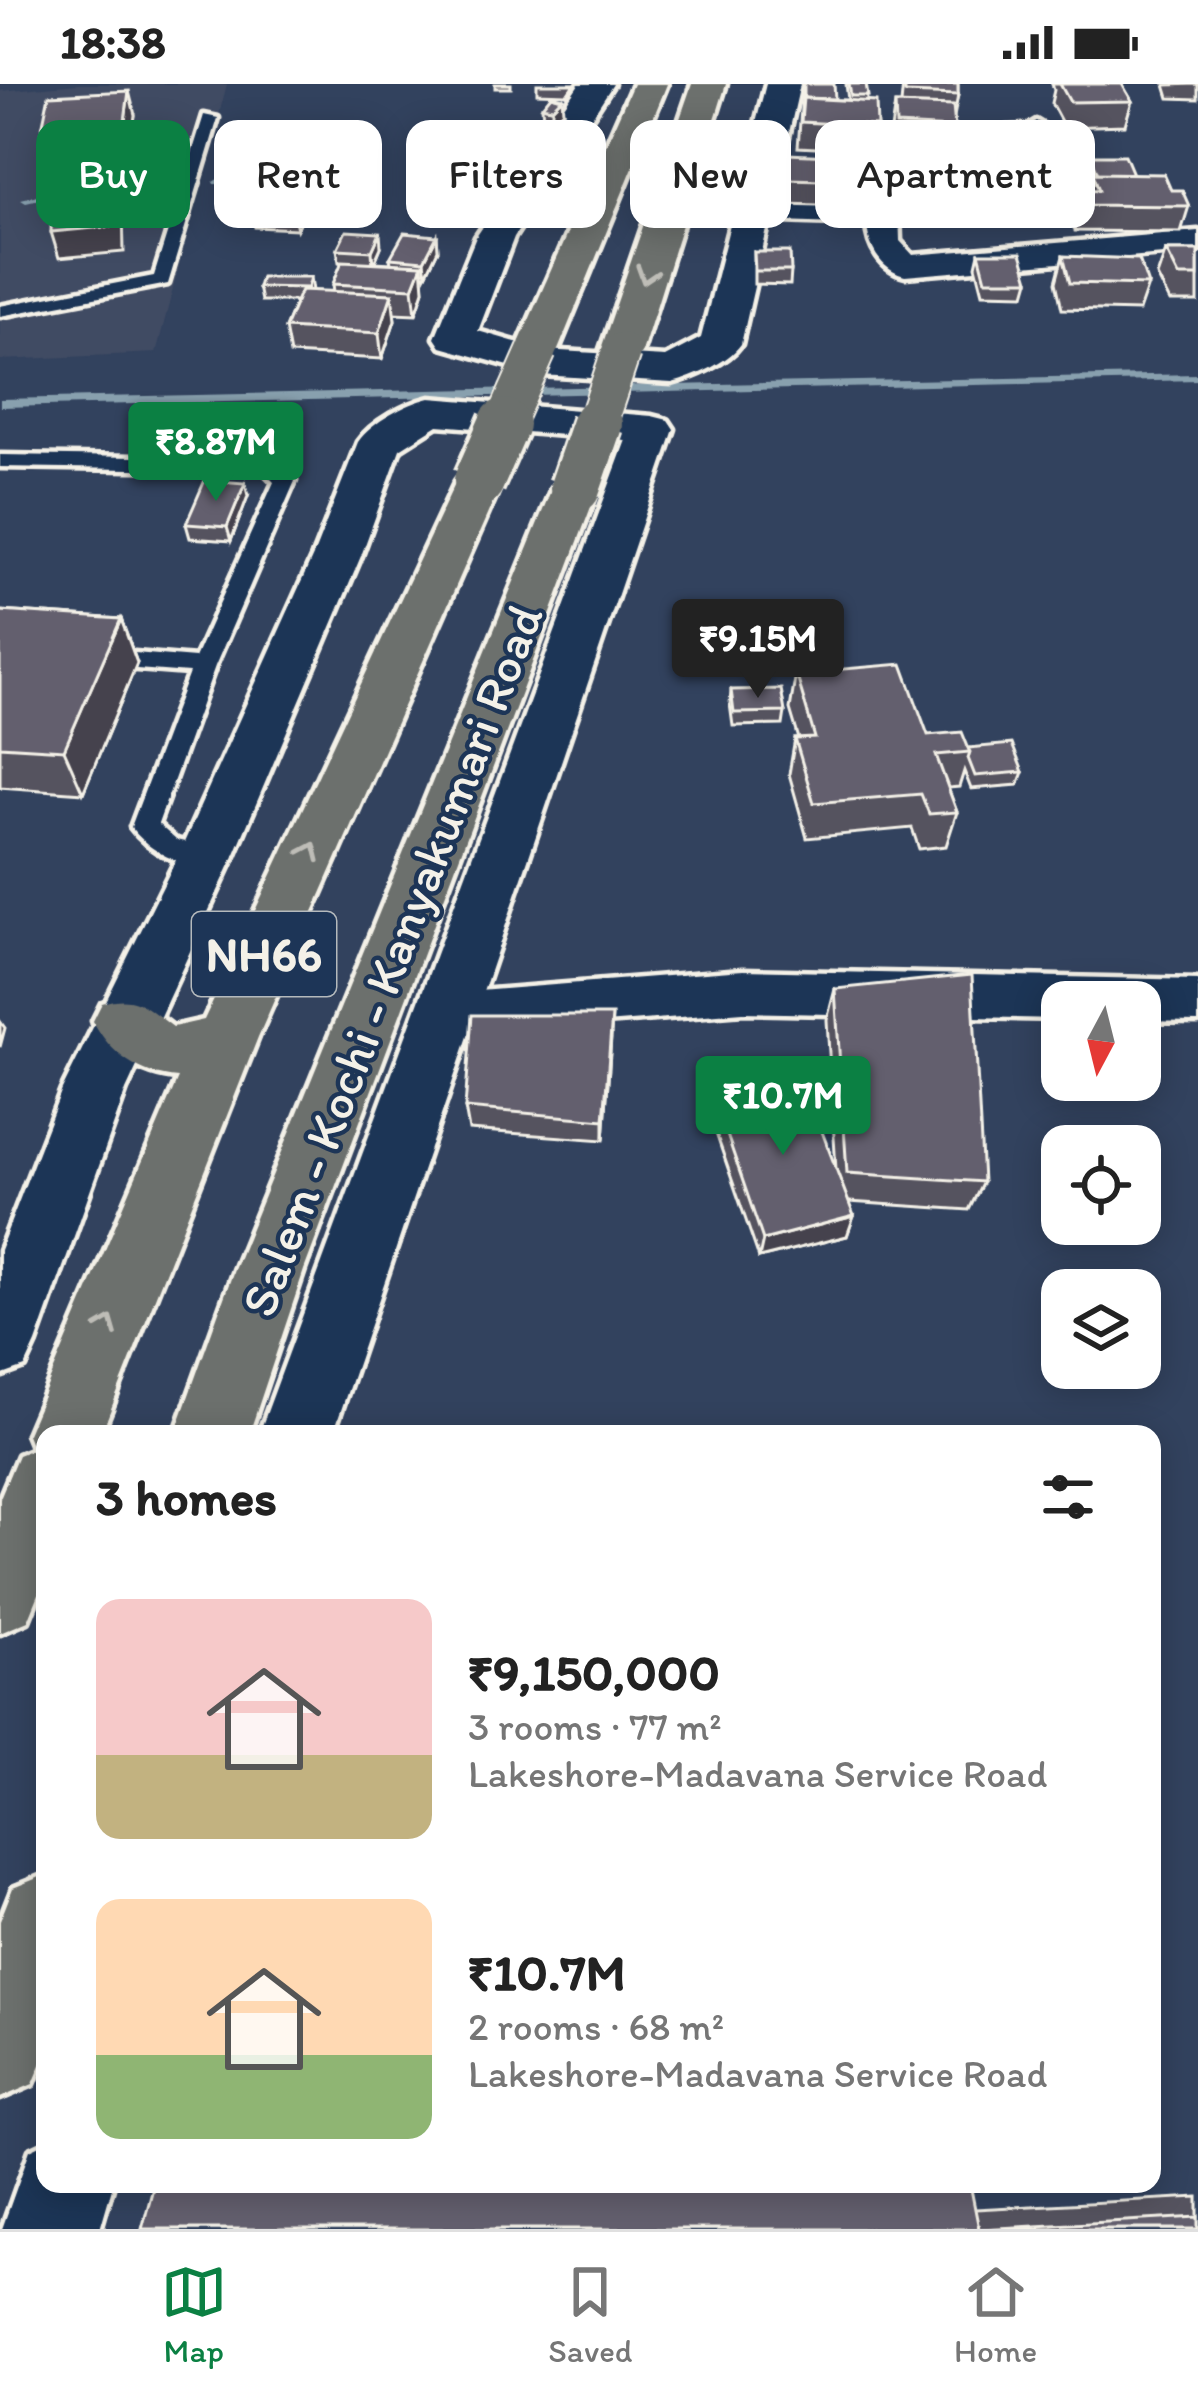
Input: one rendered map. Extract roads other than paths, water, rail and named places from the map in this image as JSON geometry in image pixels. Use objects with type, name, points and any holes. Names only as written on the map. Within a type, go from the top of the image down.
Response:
[{"type":"highway","name":"Salem - Kochi - Kanyakumari Road","points":[[68,1425],[227,1036],[479,482],[650,84]]},
{"type":"highway","name":"Salem - Kochi - Kanyakumari Road","points":[[215,1425],[268,1270],[574,488],[710,84]]},
{"type":"highway","points":[[124,1021],[143,1042],[163,1052],[190,1054],[227,1036]]},
{"type":"highway","points":[[0,1593],[36,1503]]},
{"type":"highway","points":[[0,2051],[36,1946]]},
{"type":"street","points":[[596,84],[523,189],[465,299],[455,338],[541,362],[671,370],[720,344],[749,228]]},
{"type":"street","points":[[774,120],[783,84]]},
{"type":"street","points":[[883,228],[884,243],[905,266],[1198,241]]},
{"type":"street","points":[[0,1343],[124,1021],[206,856],[337,556],[380,442],[430,411],[652,429],[299,1425]]},
{"type":"street","points":[[441,1015],[743,992],[1198,1001]]},
{"type":"street","points":[[51,2229],[61,2193]]},
{"type":"lane","points":[[0,311],[162,280],[210,118]]},
{"type":"lane","points":[[0,461],[269,465],[285,481],[203,666],[144,827],[167,848],[206,856]]},
{"type":"lane","points":[[68,656],[203,666]]},
{"type":"waterway","points":[[26,199],[36,197]]},
{"type":"waterway","points":[[0,403],[1198,377]]}]
